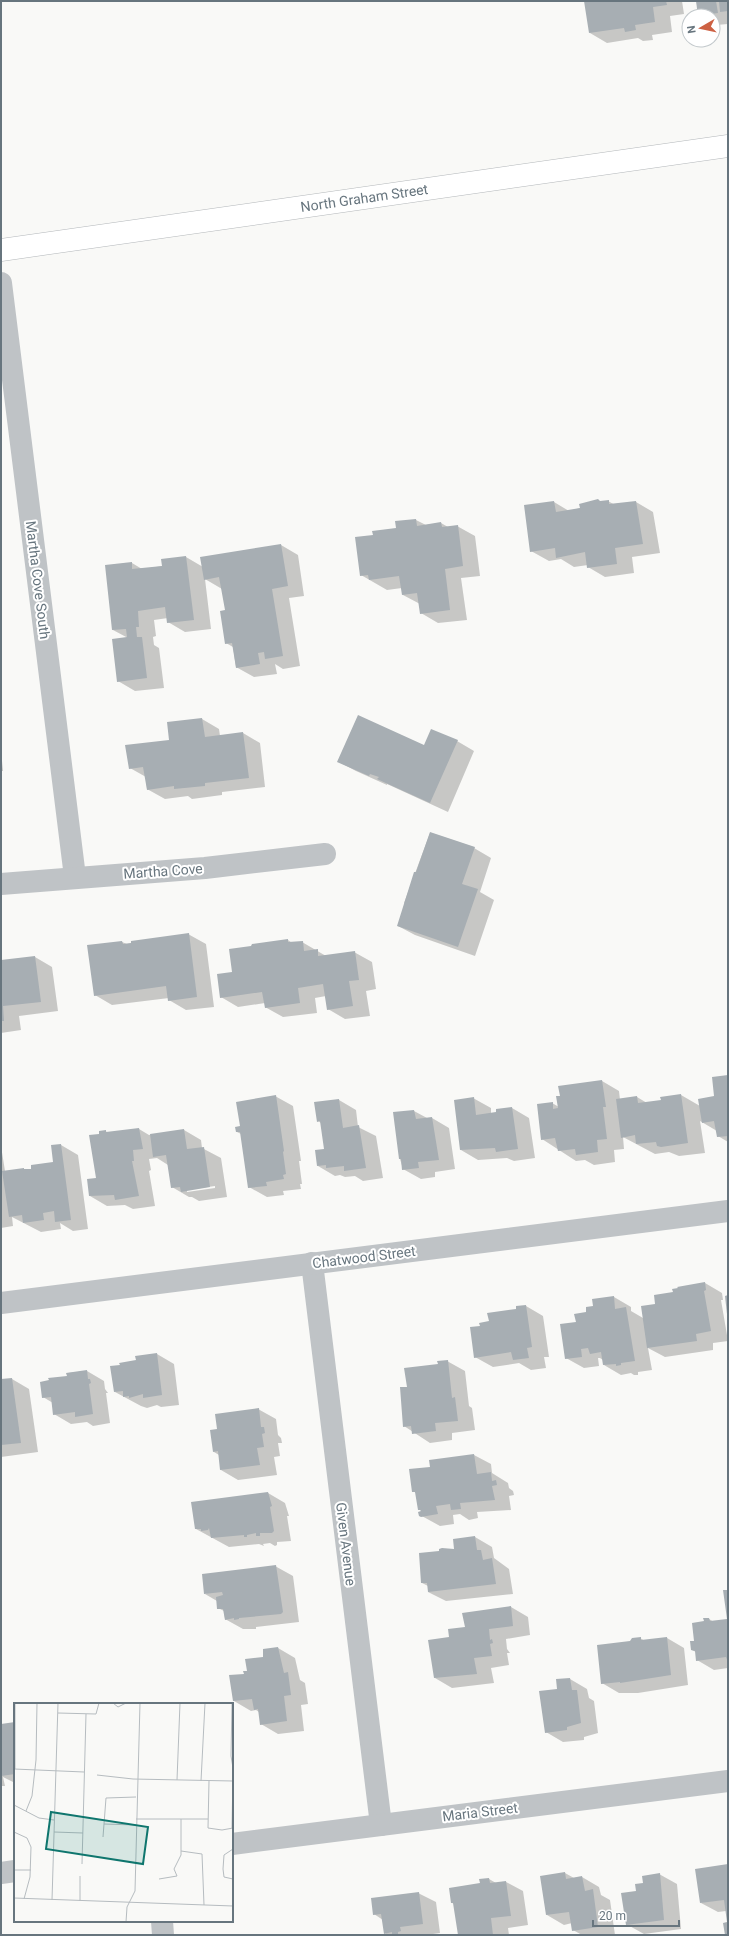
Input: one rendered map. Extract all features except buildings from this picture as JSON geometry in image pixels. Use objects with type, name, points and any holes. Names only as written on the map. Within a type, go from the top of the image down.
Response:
[{"type":"main road","name":"North Graham Street","points":[[1,250],[728,146]]},
{"type":"street","name":"Martha Cove South","points":[[1,283],[75,877]]},
{"type":"street","name":"Martha Cove","points":[[1,884],[205,868],[325,854]]},
{"type":"street","name":"Chatwood Street","points":[[1,1303],[728,1212]]},
{"type":"street","name":"Given Avenue","points":[[312,1263],[381,1825]]},
{"type":"street","name":"Maria Street","points":[[233,1844],[728,1781]]},
{"type":"street","points":[[1,1873],[14,1871]]},
{"type":"street","points":[[162,1922],[163,1935]]}]
